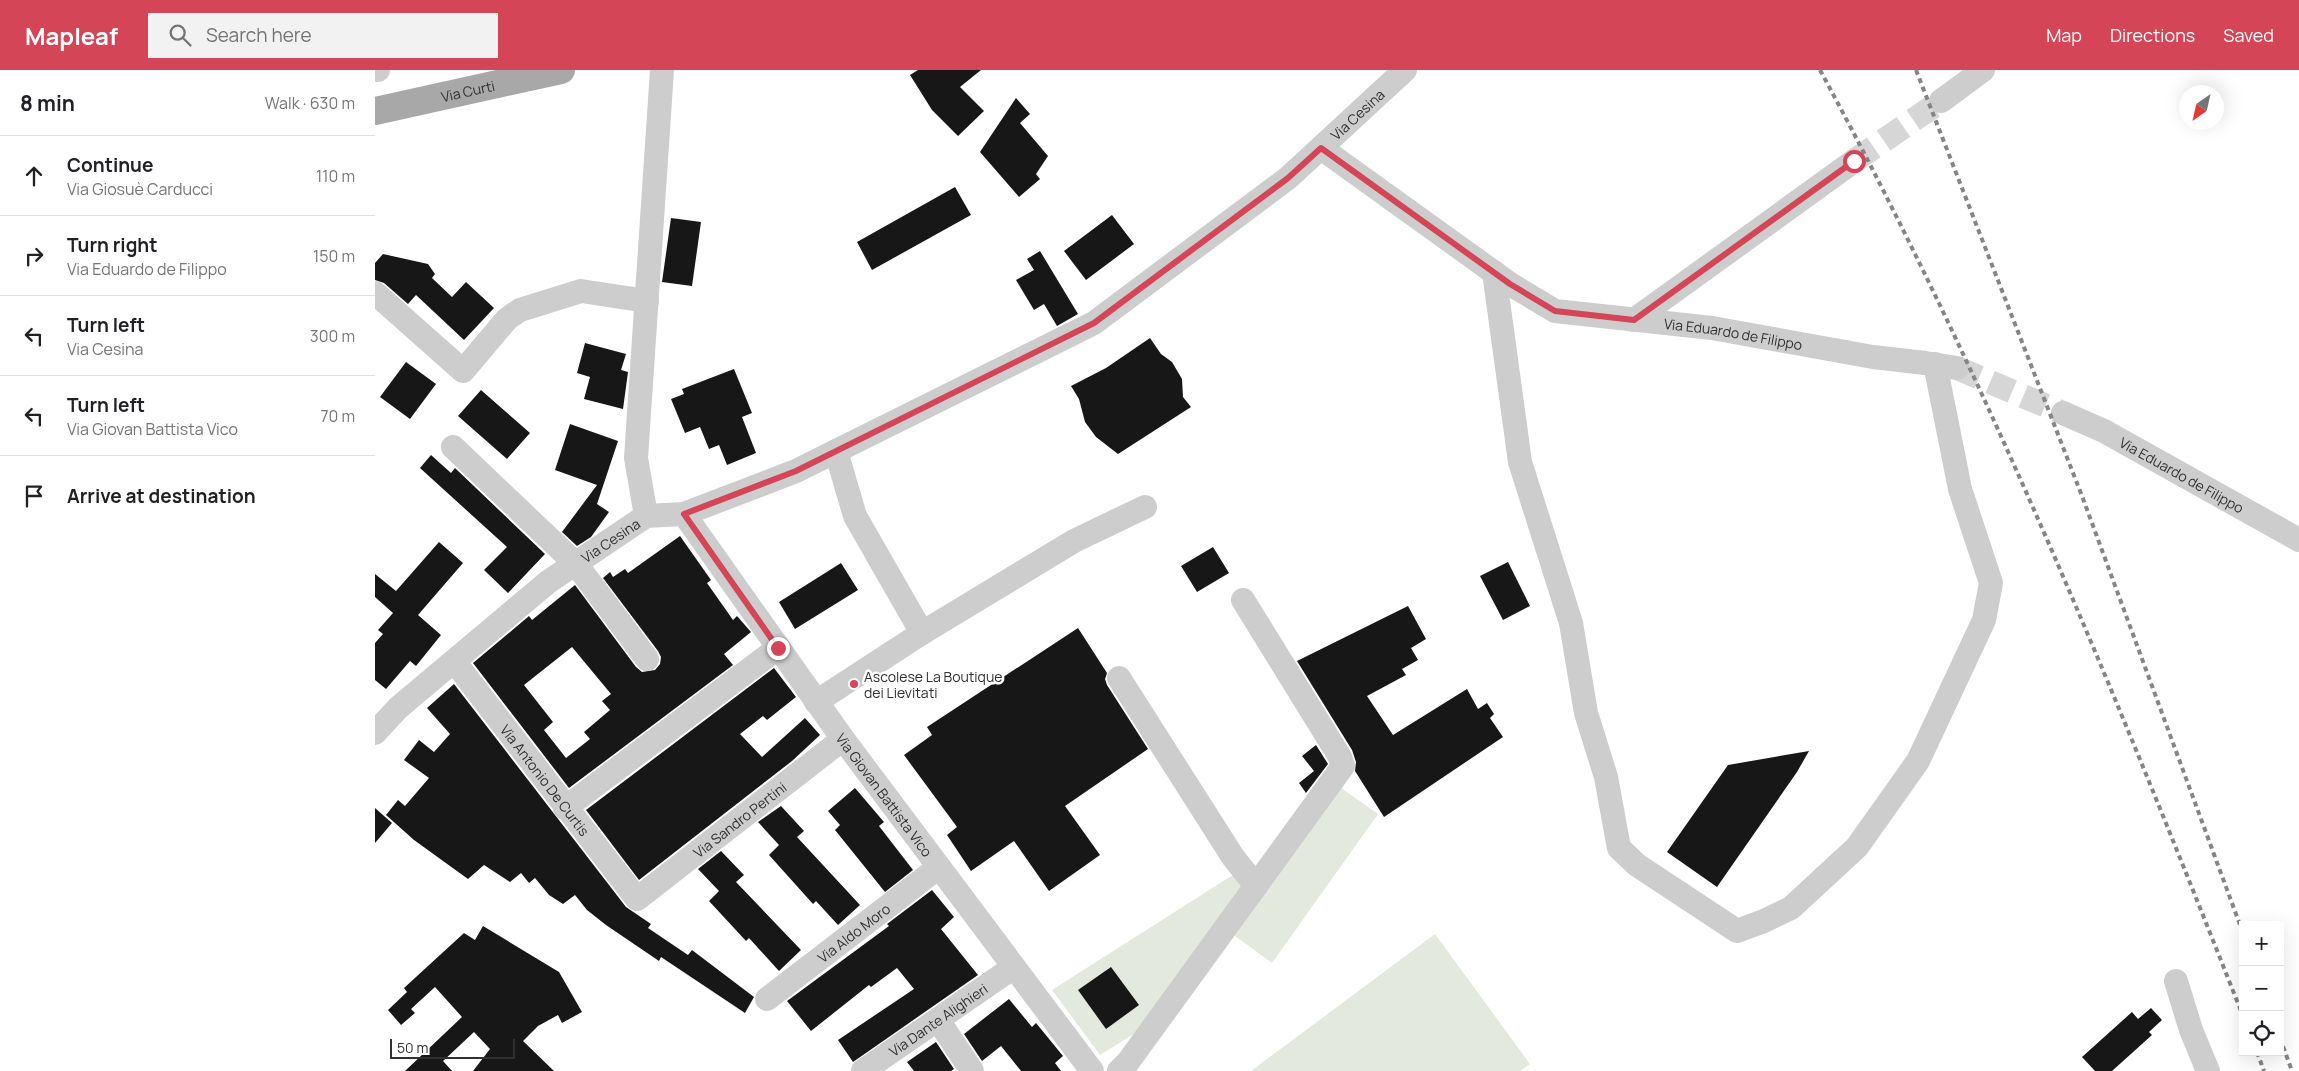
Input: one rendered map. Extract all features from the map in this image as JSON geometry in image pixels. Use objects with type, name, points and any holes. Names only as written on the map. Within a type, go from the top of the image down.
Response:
[{"type":"main road","name":"Via Curti","points":[[375,111],[561,70]]},
{"type":"street","points":[[646,516],[636,458],[662,70]]},
{"type":"street","name":"Via Cesina","points":[[375,734],[398,708],[548,582],[646,516],[684,514],[796,471],[1094,323],[1288,178],[1405,70]]},
{"type":"street","points":[[1941,100],[1983,70]]},
{"type":"street","name":"Via Eduardo de Filippo","points":[[1321,148],[1494,272],[1555,311],[1712,328],[1873,357],[1946,366],[1960,489],[1991,584],[1984,620],[1918,760],[1857,847],[1791,908],[1764,921],[1737,931],[1637,865],[1619,848],[1607,777],[1586,713],[1571,623],[1520,462],[1494,272]]},
{"type":"street","points":[[1634,320],[1854,161]]},
{"type":"street","points":[[375,293],[463,372],[507,319],[520,310],[581,291],[647,301]]},
{"type":"street","name":"Via Eduardo de Filippo","points":[[2063,413],[2104,431],[2299,540]]},
{"type":"street","points":[[453,447],[576,564],[647,659]]},
{"type":"street","points":[[836,451],[855,516],[922,632]]},
{"type":"street","points":[[816,702],[922,632],[1074,541],[1145,507]]},
{"type":"street","name":"Via Giovan Battista Vico","points":[[684,514],[843,739],[1092,1071]]},
{"type":"street","points":[[1119,1071],[1128,1062],[1343,766],[1340,758],[1243,600]]},
{"type":"street","points":[[565,808],[778,648]]},
{"type":"street","name":"Via Antonio De Curtis","points":[[454,661],[565,808],[637,899]]},
{"type":"street","points":[[1119,678],[1233,857],[1256,886]]},
{"type":"street","name":"Via Sandro Pertini","points":[[637,899],[843,739]]},
{"type":"street","name":"Via Aldo Moro","points":[[767,999],[939,867]]},
{"type":"street","name":"Via Dante Alighieri","points":[[863,1071],[1014,967]]},
{"type":"street","points":[[2175,982],[2207,1071]]},
{"type":"street","points":[[937,1020],[972,1071]]},
{"type":"shaded area","points":[[1337,785],[1378,814],[1272,963],[1231,933]]},
{"type":"shaded area","points":[[1236,873],[1247,890],[1142,1029],[1100,1055],[1052,990]]},
{"type":"shaded area","points":[[1435,934],[1530,1064],[1520,1071],[1251,1071]]},
{"type":"building","points":[[918,70],[981,70],[960,87],[984,111],[958,136],[932,110],[910,75]]},
{"type":"building","points":[[1016,98],[1030,114],[1020,123],[1048,156],[1036,174],[1040,179],[1019,197],[980,152]]},
{"type":"building","points":[[955,187],[971,215],[872,270],[857,242]]},
{"type":"building","points":[[1112,215],[1134,244],[1086,280],[1064,251]]},
{"type":"building","points":[[671,218],[701,222],[692,286],[662,282]]},
{"type":"building","points":[[1040,251],[1078,314],[1057,326],[1044,304],[1034,310],[1016,280],[1034,270],[1027,259]]},
{"type":"building","points":[[383,254],[428,264],[435,274],[432,278],[452,297],[466,282],[494,308],[464,340],[416,295],[408,304],[384,283],[375,280],[375,263]]},
{"type":"building","points":[[1150,338],[1161,354],[1172,362],[1182,379],[1183,397],[1191,407],[1118,454],[1096,437],[1085,422],[1079,399],[1071,386],[1106,368]]},
{"type":"building","points":[[585,343],[626,354],[621,370],[628,372],[623,409],[584,399],[590,377],[577,373]]},
{"type":"building","points":[[406,362],[436,384],[410,419],[380,397]]},
{"type":"building","points":[[734,369],[752,413],[742,417],[756,453],[727,465],[719,445],[709,449],[700,427],[685,433],[671,399],[684,394],[682,389]]},
{"type":"building","points":[[481,390],[530,433],[507,459],[458,416]]},
{"type":"building","points":[[570,424],[618,441],[597,504],[609,512],[591,537],[577,546],[562,532],[597,485],[555,470]]},
{"type":"building","points":[[431,455],[451,473],[455,468],[545,554],[508,593],[484,570],[507,547],[420,468]]},
{"type":"building","points":[[680,536],[711,580],[707,583],[733,620],[737,616],[751,632],[724,654],[733,665],[569,788],[473,663],[529,616],[532,620],[575,585],[636,667],[642,672],[655,670],[660,664],[661,657],[658,651],[603,578],[610,572],[613,577],[625,569],[628,573]],"holes":[[[572,647],[611,694],[602,701],[610,710],[584,732],[590,739],[566,758],[544,730],[553,722],[524,685]]]},
{"type":"building","points":[[439,542],[463,563],[418,615],[441,635],[416,666],[410,661],[386,689],[375,680],[375,643],[383,634],[378,630],[393,613],[375,597],[375,574],[396,591]]},
{"type":"building","points":[[1213,547],[1229,573],[1197,592],[1181,566]]},
{"type":"building","points":[[1508,562],[1530,606],[1503,620],[1480,576]]},
{"type":"building","points":[[841,563],[858,590],[795,629],[779,602]]},
{"type":"building","points":[[1408,606],[1426,639],[1411,648],[1418,660],[1402,669],[1406,675],[1367,696],[1393,735],[1467,689],[1478,709],[1487,703],[1494,714],[1490,718],[1503,737],[1384,817],[1355,771],[1356,762],[1352,750],[1297,661]]},
{"type":"building","points":[[1078,628],[1107,673],[1105,679],[1107,685],[1148,749],[1065,806],[1100,855],[1049,891],[1014,841],[971,871],[947,835],[957,827],[904,755],[932,735],[927,727]]},
{"type":"building","points":[[774,668],[796,697],[767,720],[763,716],[740,734],[762,757],[805,718],[820,735],[792,761],[639,880],[586,810]]},
{"type":"building","points":[[454,684],[626,907],[651,924],[648,928],[688,955],[692,950],[754,997],[745,1013],[661,957],[659,961],[606,925],[587,910],[575,895],[563,904],[549,895],[535,878],[529,883],[521,873],[510,882],[484,865],[468,879],[414,840],[386,815],[398,800],[405,806],[429,778],[404,760],[419,740],[434,752],[450,734],[427,708]]},
{"type":"building","points":[[1316,745],[1328,764],[1306,793],[1299,783],[1314,771],[1302,756]]},
{"type":"building","points":[[1809,751],[1797,772],[1717,887],[1667,852],[1728,765]]},
{"type":"building","points":[[855,788],[884,822],[879,826],[913,870],[885,892],[835,830],[840,825],[828,811]]},
{"type":"building","points":[[781,806],[804,831],[797,837],[860,905],[838,925],[816,901],[813,904],[769,855],[779,845],[758,822]]},
{"type":"building","points":[[375,808],[392,823],[375,843]]},
{"type":"building","points":[[721,851],[744,875],[736,882],[801,950],[779,971],[749,938],[746,941],[709,901],[719,891],[698,869]]},
{"type":"building","points":[[932,890],[954,917],[941,929],[978,975],[853,1062],[838,1040],[914,989],[897,968],[871,987],[869,985],[811,1031],[787,1001],[889,926],[887,924]]},
{"type":"building","points":[[483,926],[559,972],[582,1012],[562,1023],[558,1015],[538,1026],[523,1041],[554,1071],[473,1071],[490,1049],[474,1032],[443,1061],[452,1071],[405,1071],[462,1017],[435,987],[411,1009],[415,1013],[401,1025],[388,1010],[407,992],[404,988],[464,933],[475,940]]},
{"type":"building","points":[[1111,967],[1139,1005],[1106,1029],[1078,990]]},
{"type":"building","points":[[1009,999],[1032,1027],[1036,1023],[1063,1056],[1055,1063],[1061,1071],[1021,1071],[1001,1046],[982,1061],[964,1034]]},
{"type":"building","points":[[2151,1008],[2162,1020],[2149,1032],[2152,1035],[2112,1071],[2095,1071],[2082,1057],[2132,1012],[2138,1019]]},
{"type":"building","points":[[936,1042],[954,1069],[951,1071],[914,1071],[907,1062]]},
{"type":"tunnel","points":[[1854,161],[1941,101]]},
{"type":"tunnel","points":[[1957,368],[2063,413]]},
{"type":"railway","points":[[1820,70],[1938,301],[1993,418],[2097,656],[2241,1011]]},
{"type":"railway","points":[[1916,70],[2082,496],[2239,922]]},
{"type":"railway","points":[[2284,1049],[2292,1071]]},
{"type":"railway","points":[[2258,1056],[2264,1071]]},
{"type":"place","name":"Ascolese La Boutique dei Lievitati","points":[[854,684]]},
{"type":"route","points":[[778,648],[684,514],[796,471],[1094,323],[1288,178],[1321,148],[1510,284],[1555,311],[1634,320],[1854,161]]}]
